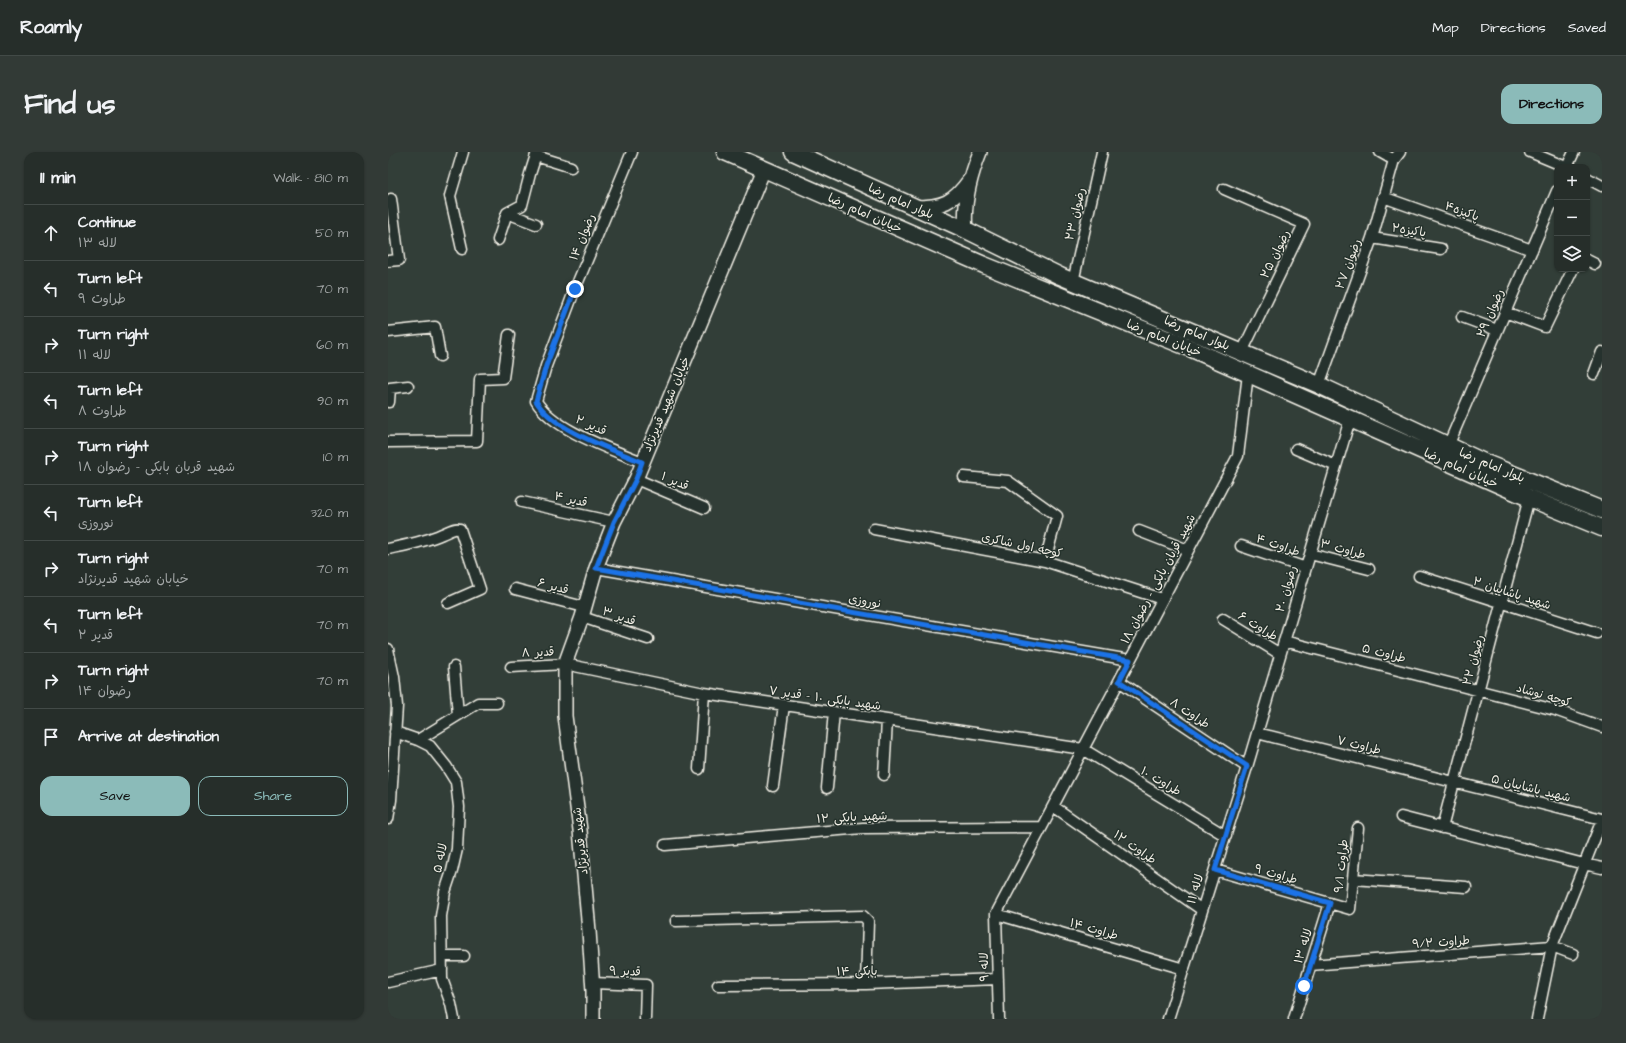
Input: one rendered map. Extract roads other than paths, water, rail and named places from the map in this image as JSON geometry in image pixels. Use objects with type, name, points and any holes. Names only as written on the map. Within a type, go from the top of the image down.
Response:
[{"type":"main road","name":"خیابان امام رضا","points":[[725,152],[971,259],[1184,346],[1529,498],[1602,528]]},
{"type":"main road","name":"بلوار امام رضا","points":[[793,152],[973,234],[1073,282],[1319,385],[1448,446],[1602,510]]},
{"type":"main road","points":[[857,209],[868,186]]},
{"type":"main road","points":[[971,259],[973,234]]},
{"type":"street","points":[[462,250],[450,196],[463,152]]},
{"type":"street","name":"رضوان ۱۴","points":[[536,401],[546,366],[632,152]]},
{"type":"street","points":[[973,234],[965,216],[970,179],[980,152]]},
{"type":"street","name":"رضوان ۲۳","points":[[1073,282],[1102,152]]},
{"type":"street","points":[[1380,152],[1397,156]]},
{"type":"street","points":[[1530,152],[1559,164]]},
{"type":"street","points":[[1568,164],[1574,152]]},
{"type":"street","points":[[498,240],[507,213],[522,205],[536,154],[571,167]]},
{"type":"street","name":"رضوان ۲۷","points":[[1319,385],[1372,238],[1383,197],[1397,156]]},
{"type":"street","name":"خيابان شهيد قديرنژاد","points":[[565,664],[596,568],[614,522],[636,479],[764,169]]},
{"type":"street","points":[[913,207],[929,207],[950,200],[958,195],[970,179]]},
{"type":"street","points":[[1590,180],[1602,186]]},
{"type":"street","name":"رضوان ۲۵","points":[[1224,189],[1304,224],[1242,352]]},
{"type":"street","name":"پاکیزه۴","points":[[1383,197],[1532,250]]},
{"type":"street","name":"رضوان ۲۹","points":[[1448,446],[1554,198]]},
{"type":"street","points":[[388,261],[399,260],[391,199]]},
{"type":"street","points":[[507,213],[536,224]]},
{"type":"street","name":"پاکیزه۲","points":[[1372,238],[1441,249]]},
{"type":"street","points":[[1505,312],[1545,328],[1571,272]]},
{"type":"street","points":[[1462,317],[1497,330]]},
{"type":"street","points":[[388,332],[435,327],[440,356]]},
{"type":"street","points":[[388,442],[477,441],[480,379],[503,378],[509,336]]},
{"type":"street","points":[[1594,374],[1602,352]]},
{"type":"street","name":"شهید قربان بابکی - رضوان ۱۸","points":[[996,914],[1238,456],[1248,374]]},
{"type":"street","points":[[388,402],[390,388],[408,386]]},
{"type":"street","name":"قدیر ۲","points":[[536,401],[551,418],[563,427],[642,462]]},
{"type":"street","name":"رضوان ۲۰","points":[[1247,766],[1350,419]]},
{"type":"street","points":[[1296,449],[1336,466]]},
{"type":"street","points":[[964,477],[1008,481],[1057,516],[1045,561]]},
{"type":"street","name":"قدیر ۱","points":[[636,479],[704,508]]},
{"type":"street","name":"رضوان ۲۲","points":[[1442,828],[1529,498]]},
{"type":"street","name":"قدیر ۴","points":[[522,502],[614,522]]},
{"type":"street","points":[[388,549],[413,544],[436,537],[456,528],[460,529],[480,589],[448,604]]},
{"type":"street","name":"کوچه اول شاکری","points":[[874,529],[1045,561],[1162,599]]},
{"type":"street","points":[[1138,531],[1188,550]]},
{"type":"street","name":"طراوت ۴","points":[[1241,546],[1306,568]]},
{"type":"street","name":"طراوت ۳","points":[[1310,554],[1369,569]]},
{"type":"street","name":"نوروزی","points":[[596,568],[1130,660]]},
{"type":"street","name":"شهید پاشاییان ۲","points":[[1419,576],[1597,633]]},
{"type":"street","name":"قدیر ۶","points":[[516,589],[583,612]]},
{"type":"street","name":"قدیر ۳","points":[[583,612],[648,639]]},
{"type":"street","name":"طراوت ۶","points":[[1223,619],[1280,654]]},
{"type":"street","name":"طراوت ۵","points":[[1284,641],[1478,690]]},
{"type":"street","points":[[388,650],[394,677],[392,800],[388,819]]},
{"type":"street","name":"قدیر ۸","points":[[511,667],[565,664]]},
{"type":"street","name":"شهید بابکی ۱۰ - قدیر ۷","points":[[565,664],[704,694],[1083,749]]},
{"type":"street","name":"شهید قدیرنژاد","points":[[565,664],[565,716],[580,830],[592,983],[593,1019]]},
{"type":"street","points":[[454,667],[458,715]]},
{"type":"street","name":"طراوت ۸","points":[[1119,681],[1247,766]]},
{"type":"street","name":"کوچه نوشاد","points":[[1478,690],[1555,710],[1602,727]]},
{"type":"street","points":[[699,769],[704,694]]},
{"type":"street","points":[[418,740],[478,703],[497,703]]},
{"type":"street","points":[[772,786],[784,705]]},
{"type":"street","points":[[827,788],[834,712]]},
{"type":"street","points":[[884,774],[887,720]]},
{"type":"street","name":"طراوت ۷","points":[[1257,733],[1454,782]]},
{"type":"street","name":"لاله ۵","points":[[393,736],[418,740],[430,746],[446,766],[456,782],[459,807],[457,849],[445,892],[441,916],[442,979],[451,1004],[454,1019]]},
{"type":"street","name":"طراوت ۱۰","points":[[1083,749],[1226,836]]},
{"type":"street","name":"لاله ۱۱","points":[[1168,1019],[1247,766]]},
{"type":"street","name":"شهید پاشاییان ۵","points":[[1454,782],[1602,820]]},
{"type":"street","name":"طراوت ۱۲","points":[[1053,806],[1202,910]]},
{"type":"street","points":[[1400,817],[1602,868]]},
{"type":"street","points":[[1537,1019],[1552,946],[1602,820]]},
{"type":"street","name":"شهید بابکی ۱۲","points":[[665,845],[863,828],[1041,827]]},
{"type":"street","name":"طراوت ۹/۱","points":[[1330,903],[1350,909],[1358,828]]},
{"type":"street","name":"طراوت ۹","points":[[1215,870],[1330,903]]},
{"type":"street","points":[[1353,879],[1466,887]]},
{"type":"street","name":"لاله ۱۳","points":[[1294,1019],[1330,903]]},
{"type":"street","name":"طراوت ۱۴","points":[[996,914],[1184,969]]},
{"type":"street","name":"لاله ۹","points":[[996,914],[999,1019]]},
{"type":"street","points":[[676,921],[863,916],[868,921],[866,984]]},
{"type":"street","name":"طراوت ۹/۲","points":[[1310,965],[1552,946],[1573,954]]},
{"type":"street","points":[[442,956],[464,956]]},
{"type":"street","points":[[388,982],[442,970]]},
{"type":"street","name":"بابکی ۱۴","points":[[718,985],[866,984],[998,979]]},
{"type":"street","name":"قدیر ۹","points":[[592,983],[646,985],[645,1019]]}]
